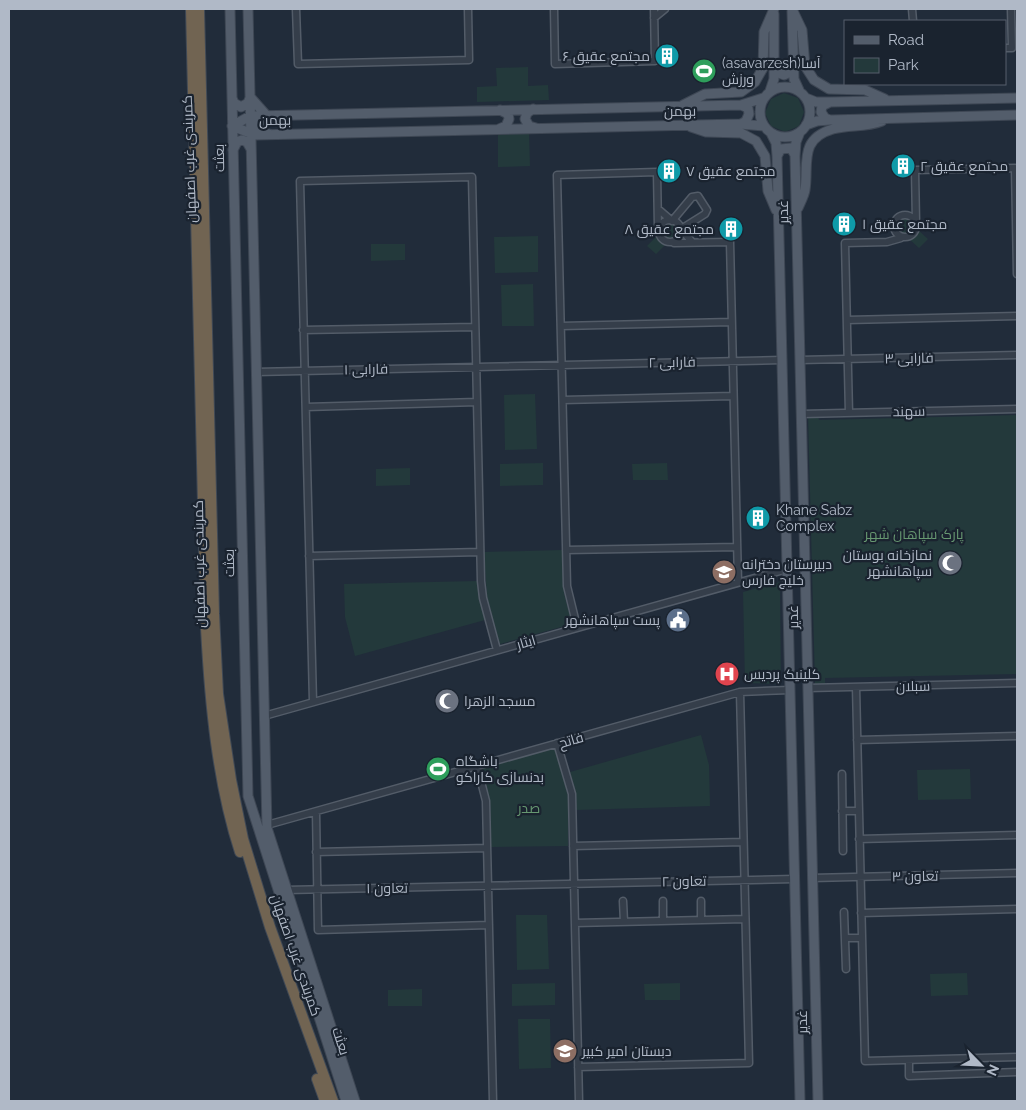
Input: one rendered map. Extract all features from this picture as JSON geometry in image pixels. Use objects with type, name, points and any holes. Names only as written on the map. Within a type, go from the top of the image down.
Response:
[{"type":"highway","name":"کمربندی غرب اصفهان","points":[[191,9],[209,688],[234,834],[325,1101]]},
{"type":"highway","name":"کمربندی غرب اصفهان","points":[[200,9],[214,614],[218,694],[230,780],[243,840],[270,928],[333,1101]]},
{"type":"main road","name":"بعثت","points":[[230,9],[248,796],[346,1101]]},
{"type":"main road","name":"بعثت","points":[[248,9],[267,825],[286,890],[355,1101]]},
{"type":"main road","points":[[774,9],[774,79],[770,91],[764,98],[760,112],[764,126],[771,133],[786,137],[800,132],[806,125],[810,111],[806,98],[799,90],[794,79],[792,9]]},
{"type":"main road","points":[[681,106],[705,94],[740,92],[755,82],[764,68],[764,32],[774,9]]},
{"type":"main road","points":[[792,9],[802,30],[805,66],[814,80],[824,87],[835,90],[865,90],[887,101]]},
{"type":"main road","points":[[775,66],[779,73],[784,75],[792,71],[793,66]]},
{"type":"main road","points":[[770,91],[784,86],[799,90]]},
{"type":"main road","points":[[232,98],[236,105],[241,107],[246,105],[250,98],[268,116],[260,120],[258,125],[262,132],[269,134]]},
{"type":"main road","name":"بهمن","points":[[232,126],[250,116],[741,105],[764,98]]},
{"type":"main road","points":[[806,98],[816,102],[830,102],[1017,98]]},
{"type":"main road","points":[[830,102],[824,104],[821,112],[825,118],[830,120]]},
{"type":"main road","points":[[740,124],[746,121],[749,114],[748,108],[741,105]]},
{"type":"main road","points":[[534,109],[527,113],[525,119],[529,126],[536,128]]},
{"type":"main road","points":[[499,129],[506,126],[509,119],[508,114],[500,110]]},
{"type":"main road","points":[[806,125],[817,121],[830,120],[1017,115]]},
{"type":"main road","points":[[797,213],[805,190],[806,154],[815,139],[831,129],[866,127],[888,118]]},
{"type":"main road","name":"بهمن","points":[[232,126],[251,134],[740,124],[764,126]]},
{"type":"main road","points":[[683,125],[706,132],[741,133],[756,141],[765,156],[768,191],[778,214]]},
{"type":"main road","name":"غدیر","points":[[800,132],[796,142],[795,156],[818,1101]]},
{"type":"main road","name":"غدیر","points":[[771,133],[776,143],[777,156],[800,1101]]},
{"type":"main road","points":[[233,150],[236,142],[242,140],[247,142],[251,149],[258,139],[269,134]]},
{"type":"main road","points":[[777,156],[781,149],[786,147],[791,148],[795,156]]},
{"type":"main road","points":[[784,454],[788,462],[794,463],[799,461],[802,454]]},
{"type":"main road","points":[[240,467],[243,474],[250,476],[255,474],[258,466]]},
{"type":"main road","points":[[785,484],[786,478],[794,474],[801,478],[803,483]]},
{"type":"main road","points":[[241,495],[244,487],[250,485],[255,487],[259,494]]},
{"type":"main road","points":[[796,974],[798,979],[806,983],[813,979],[815,974]]},
{"type":"main road","points":[[797,1002],[801,995],[806,993],[814,997],[816,1002]]},
{"type":"street","points":[[296,9],[298,64],[469,60],[468,9]]},
{"type":"street","points":[[554,9],[555,64],[655,62],[654,9]]},
{"type":"street","points":[[654,18],[665,9]]},
{"type":"street","points":[[1006,48],[1012,48],[1011,9]]},
{"type":"street","points":[[849,412],[845,243],[887,242],[910,235],[915,228],[916,222],[915,170],[1015,168],[1017,274]]},
{"type":"street","points":[[578,627],[568,592],[566,550],[557,175],[657,172],[658,228],[659,234],[665,240],[674,243],[730,242],[738,582]]},
{"type":"street","points":[[313,702],[300,181],[472,177],[480,552],[483,598],[497,650]]},
{"type":"street","points":[[658,228],[663,221],[672,220],[692,197],[698,196],[708,210],[705,214],[680,229]]},
{"type":"street","points":[[887,242],[894,224],[916,204]]},
{"type":"street","points":[[658,209],[672,220],[692,242]]},
{"type":"street","points":[[902,216],[911,215],[916,222]]},
{"type":"street","points":[[894,224],[894,233],[901,238]]},
{"type":"street","points":[[674,243],[681,238],[680,229]]},
{"type":"street","points":[[847,320],[1017,316]]},
{"type":"street","points":[[561,326],[731,322]]},
{"type":"street","points":[[303,330],[475,326]]},
{"type":"street","name":"فارابی ۳","points":[[800,360],[1017,355]]},
{"type":"street","name":"فارابی ۲","points":[[476,367],[782,360]]},
{"type":"street","name":"فارابی ۱","points":[[256,372],[476,367]]},
{"type":"street","points":[[563,400],[733,396]]},
{"type":"street","points":[[306,406],[477,402]]},
{"type":"street","name":"سهند","points":[[802,414],[1017,408]]},
{"type":"street","points":[[566,550],[736,547]]},
{"type":"street","points":[[309,556],[480,552]]},
{"type":"street","name":"ایثار","points":[[264,716],[787,568]]},
{"type":"street","name":"سبلان","points":[[808,688],[1017,683]]},
{"type":"street","points":[[856,687],[865,1061],[1017,1057]]},
{"type":"street","name":"فاتح","points":[[267,825],[740,692],[790,690]]},
{"type":"street","points":[[578,1067],[749,1063],[740,692]]},
{"type":"street","points":[[857,740],[1017,736]]},
{"type":"street","points":[[557,744],[572,794],[579,1101]]},
{"type":"street","points":[[477,766],[486,801],[493,1101]]},
{"type":"street","points":[[842,774],[843,851]]},
{"type":"street","points":[[842,811],[858,811]]},
{"type":"street","points":[[316,812],[318,930],[489,926]]},
{"type":"street","points":[[859,838],[1017,835]]},
{"type":"street","points":[[572,846],[743,842]]},
{"type":"street","points":[[316,852],[487,848]]},
{"type":"street","name":"تعاون ۳","points":[[812,878],[1017,874]]},
{"type":"street","name":"تعاون ۲","points":[[488,886],[794,879]]},
{"type":"street","name":"تعاون ۱","points":[[286,890],[488,886]]},
{"type":"street","points":[[623,901],[624,922]]},
{"type":"street","points":[[663,901],[663,921]]},
{"type":"street","points":[[701,901],[701,920]]},
{"type":"street","points":[[861,913],[1017,909]]},
{"type":"street","points":[[844,912],[846,969]]},
{"type":"street","points":[[574,924],[745,919]]},
{"type":"street","points":[[845,938],[862,938]]},
{"type":"street","points":[[909,1060],[909,1076],[1017,1072]]},
{"type":"green space","points":[[528,67],[528,86],[548,85],[549,100],[477,102],[477,87],[497,86],[496,68]]},
{"type":"green space","points":[[784,93],[798,98],[804,112],[799,126],[785,132],[771,126],[765,113],[771,99]]},
{"type":"green space","points":[[498,133],[529,133],[530,166],[498,167]]},
{"type":"green space","points":[[905,218],[911,220],[913,226],[911,232],[905,234],[899,232],[897,226],[899,220]]},
{"type":"green space","points":[[670,223],[676,225],[678,231],[676,237],[670,239],[664,237],[662,231],[664,225]]},
{"type":"green space","points":[[918,230],[928,239],[919,248],[909,239]]},
{"type":"green space","points":[[538,236],[538,272],[495,273],[494,237]]},
{"type":"green space","points":[[657,236],[666,244],[656,254],[647,246]]},
{"type":"green space","points":[[371,244],[405,244],[405,260],[371,261]]},
{"type":"green space","points":[[533,284],[534,326],[502,326],[501,285]]},
{"type":"green space","points":[[535,394],[537,449],[505,450],[504,395]]},
{"type":"green space","name":"پارک سپاهان شهر","points":[[808,414],[818,414],[819,420],[1017,415],[1017,674],[825,678],[825,684],[815,684]]},
{"type":"green space","points":[[543,463],[543,485],[500,486],[500,464]]},
{"type":"green space","points":[[667,463],[668,480],[633,480],[632,464]]},
{"type":"green space","points":[[410,468],[410,485],[376,486],[376,469]]},
{"type":"green space","points":[[562,550],[564,593],[572,624],[500,644],[487,597],[484,552]]},
{"type":"green space","points":[[477,581],[485,620],[355,656],[345,617],[344,584]]},
{"type":"green space","points":[[780,582],[781,684],[745,683],[743,592]]},
{"type":"green space","points":[[701,735],[709,765],[710,806],[576,810],[576,793],[570,772]]},
{"type":"green space","name":"صدر","points":[[555,748],[568,795],[568,846],[491,847],[490,801],[482,768]]},
{"type":"green space","points":[[970,769],[971,799],[918,800],[917,770]]},
{"type":"green space","points":[[516,915],[547,915],[549,969],[517,970]]},
{"type":"green space","points":[[967,973],[968,995],[931,996],[930,974]]},
{"type":"green space","points":[[555,983],[555,1005],[512,1006],[512,984]]},
{"type":"green space","points":[[680,983],[680,1000],[645,1000],[644,984]]},
{"type":"green space","points":[[422,989],[422,1006],[388,1006],[388,990]]},
{"type":"green space","points":[[518,1019],[550,1019],[551,1068],[519,1069]]},
{"type":"place","name":"مجتمع عقیق ۶","points":[[667,56]]},
{"type":"place","name":"(asavarzesh)آسا ورزش","points":[[704,71]]},
{"type":"place","name":"مجتمع عقیق ۲","points":[[903,166]]},
{"type":"place","name":"مجتمع عقیق ۷","points":[[669,171]]},
{"type":"place","name":"مجتمع عقیق ۱","points":[[844,224]]},
{"type":"place","name":"مجتمع عقیق ۸","points":[[731,229]]},
{"type":"place","name":"Khane Sabz Complex","points":[[758,518]]},
{"type":"place","name":"نمازخانه بوستان سپاهانشهر","points":[[950,563]]},
{"type":"place","name":"دبیرستان دخترانه خلیج فارس","points":[[724,572]]},
{"type":"place","name":"پست سپاهانشهر","points":[[678,620]]},
{"type":"place","name":"کلینیک پردیس","points":[[727,674]]},
{"type":"place","name":"مسجد الزهرا","points":[[447,701]]},
{"type":"place","name":"باشگاه بدنسازی کاراکو","points":[[438,769]]},
{"type":"place","name":"دبستان امیر کبیر","points":[[565,1051]]}]
